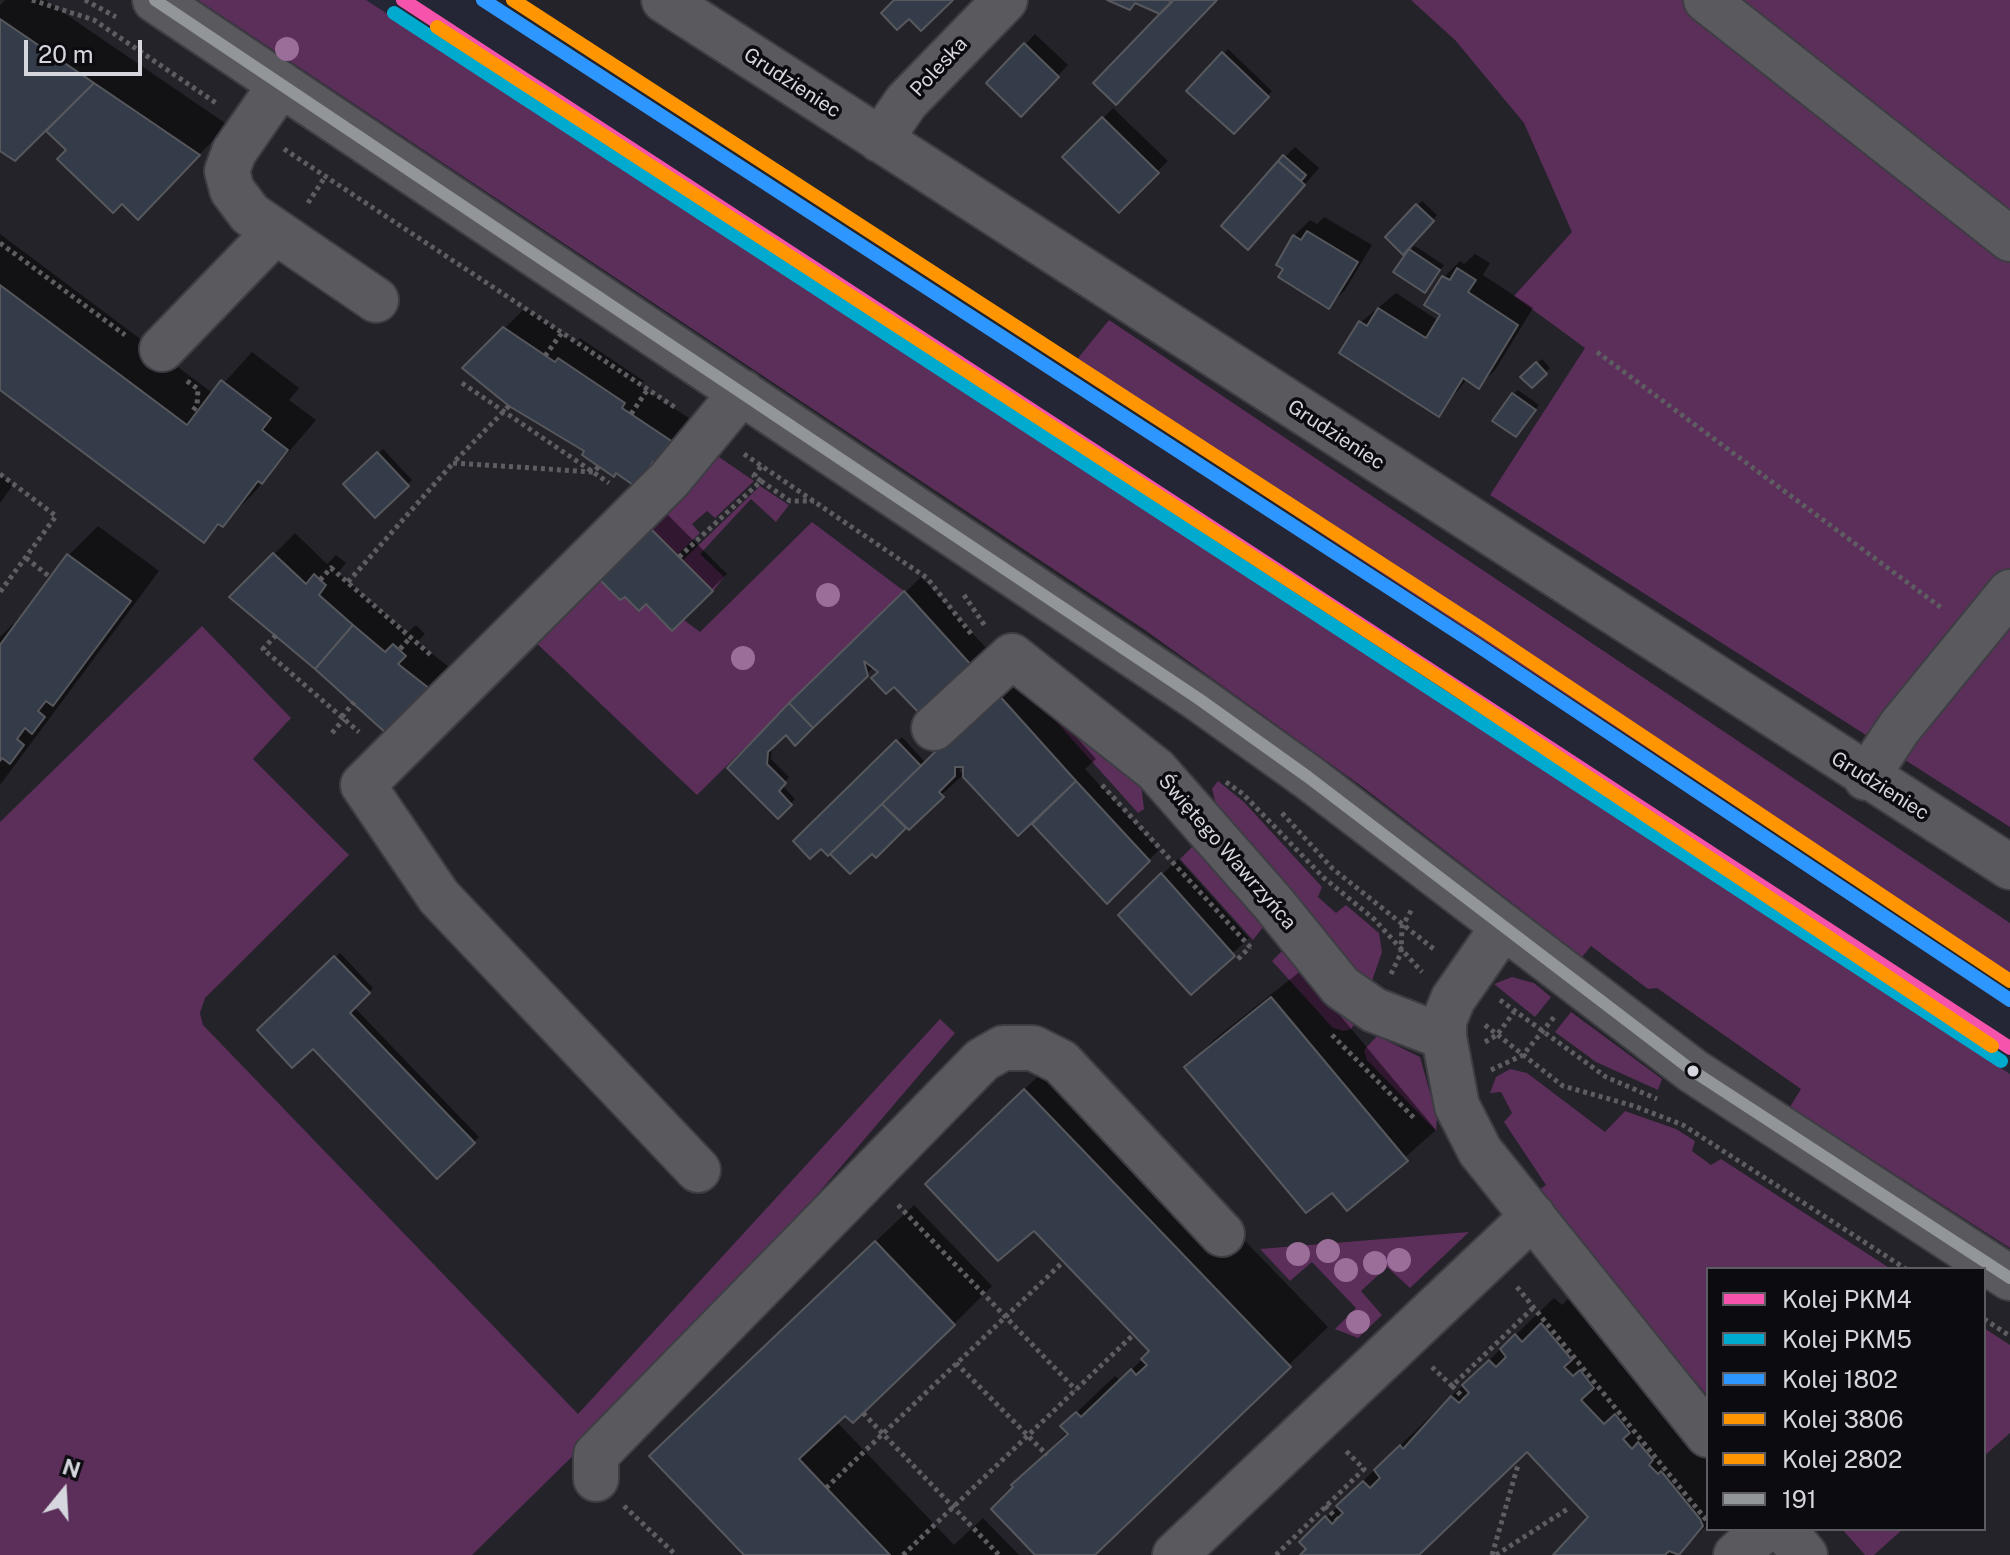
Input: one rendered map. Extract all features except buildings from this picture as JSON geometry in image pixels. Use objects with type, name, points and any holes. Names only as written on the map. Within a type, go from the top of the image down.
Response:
[{"type":"street","points":[[155,0],[1199,699],[1693,1071],[2010,1278]]},
{"type":"street","name":"Poleska","points":[[880,140],[906,102],[1005,0]]},
{"type":"street","points":[[1706,0],[2010,239]]},
{"type":"street","name":"Grudzieniec","points":[[686,5],[880,140],[1866,778],[2010,867]]},
{"type":"street","points":[[281,84],[234,152],[227,171],[232,190],[250,214],[376,300]]},
{"type":"street","points":[[160,357],[275,232]]},
{"type":"street","points":[[698,1170],[439,897],[363,785],[649,500],[742,392]]},
{"type":"street","points":[[1866,778],[1899,728],[2010,592]]},
{"type":"street","points":[[934,728],[1012,656]]},
{"type":"street","name":"Świętego Wawrzyńca","points":[[1012,656],[1156,770],[1254,880],[1341,987],[1374,1010],[1444,1037]]},
{"type":"street","points":[[1503,927],[1453,999],[1444,1021],[1453,1093],[1467,1129],[1480,1151],[1706,1432]]},
{"type":"street","points":[[596,1479],[596,1455],[982,1060],[1003,1048],[1033,1048],[1061,1062],[1222,1234]]},
{"type":"street","points":[[1196,1548],[1533,1216]]},
{"type":"street","points":[[1736,1555],[1763,1531]]},
{"type":"street","points":[[1785,1531],[1805,1555]]},
{"type":"path","points":[[0,243],[160,357],[198,389],[197,405],[192,412]]},
{"type":"path","points":[[545,356],[563,331]]},
{"type":"path","points":[[1597,352],[1976,633]]},
{"type":"path","points":[[462,383],[612,484],[616,493],[639,491],[649,500]]},
{"type":"path","points":[[631,414],[648,389]]},
{"type":"path","points":[[348,582],[453,463],[509,406]]},
{"type":"path","points":[[453,463],[594,472]]},
{"type":"path","points":[[762,465],[754,476],[761,481],[790,501],[814,501]]},
{"type":"path","points":[[594,472],[599,466]]},
{"type":"path","points":[[0,474],[56,516],[0,592]]},
{"type":"path","points":[[679,557],[761,481]]},
{"type":"path","points":[[25,558],[50,577]]},
{"type":"path","points":[[320,580],[331,568],[441,664]]},
{"type":"path","points":[[956,584],[992,635],[1012,656]]},
{"type":"path","points":[[276,635],[263,649],[366,738]]},
{"type":"path","points":[[400,649],[411,637]]},
{"type":"path","points":[[332,733],[354,702]]},
{"type":"path","points":[[1238,959],[1250,947]]},
{"type":"path","points":[[898,1205],[1076,1390]]},
{"type":"path","points":[[826,1488],[1063,1262]]},
{"type":"path","points":[[1514,1283],[1706,1520]]},
{"type":"path","points":[[1452,1386],[1534,1307]]},
{"type":"path","points":[[1986,1320],[2010,1336]]},
{"type":"path","points":[[903,1555],[1133,1335]]},
{"type":"path","points":[[1428,1363],[1437,1355]]},
{"type":"path","points":[[956,1363],[1047,1455]]},
{"type":"path","points":[[1437,1372],[1464,1398]]},
{"type":"path","points":[[863,1413],[999,1555]]},
{"type":"path","points":[[1330,1456],[1348,1439]]},
{"type":"path","points":[[1276,1555],[1364,1469],[1347,1452]]},
{"type":"path","points":[[1494,1555],[1518,1465]]},
{"type":"path","points":[[596,1479],[676,1555]]},
{"type":"path","points":[[1325,1506],[1337,1519]]},
{"type":"path","points":[[1494,1555],[1569,1508]]},
{"type":"shaded area","points":[[198,0],[366,0],[1036,434],[2010,1074],[2010,1248],[1790,1107],[1801,1089],[1657,988],[1648,989],[1591,946],[1582,957],[1364,788],[1145,630]]},
{"type":"shaded area","points":[[366,0],[486,0],[591,63],[1501,660],[2010,1000],[2010,1074],[1036,434]]},
{"type":"shaded area","points":[[1411,0],[2010,0],[2010,827],[1490,495],[1585,348],[1514,296],[1572,232],[1524,123],[1455,40]]},
{"type":"shaded area","points":[[1109,320],[2010,923],[2010,987],[1070,368]]},
{"type":"shaded area","points":[[716,455],[754,481],[715,518],[707,511],[692,524],[700,533],[677,555],[646,524]]},
{"type":"shaded area","points":[[760,486],[789,505],[776,522],[751,499],[700,554],[724,577],[713,591],[682,561]]},
{"type":"shaded area","points":[[812,522],[904,591],[697,795],[530,637],[595,575],[620,600],[625,597],[639,611],[646,604],[672,631],[684,620],[700,632]]},
{"type":"shaded area","points":[[202,626],[291,718],[253,759],[349,855],[205,998],[200,1013],[203,1025],[578,1414],[940,1019],[955,1033],[706,1325],[472,1555],[0,1555],[0,822]]},
{"type":"shaded area","points":[[1061,716],[1141,785],[1144,809],[1138,813],[1053,718]]},
{"type":"shaded area","points":[[1218,781],[1244,802],[1322,887],[1318,897],[1336,913],[1346,905],[1379,933],[1382,952],[1371,984],[1346,965],[1216,805],[1212,789]]},
{"type":"shaded area","points":[[1203,845],[1267,922],[1253,940],[1180,859],[1192,847]]},
{"type":"shaded area","points":[[1281,952],[1290,953],[1355,1023],[1351,1029],[1333,1028],[1272,961]]},
{"type":"shaded area","points":[[1512,977],[1534,983],[1551,997],[1535,1017],[1494,984]]},
{"type":"shaded area","points":[[1571,1012],[1662,1079],[1658,1090],[1596,1062],[1555,1032]]},
{"type":"shaded area","points":[[1377,1036],[1420,1057],[1437,1118],[1436,1131],[1367,1060],[1364,1050]]},
{"type":"shaded area","points":[[1510,1069],[1527,1073],[1605,1132],[1625,1111],[1676,1129],[1695,1141],[1692,1151],[1711,1165],[1721,1159],[1888,1267],[1706,1267],[1706,1394],[1535,1193],[1546,1185],[1504,1122],[1512,1113],[1501,1092],[1490,1093],[1496,1077]]},
{"type":"shaded area","points":[[1469,1232],[1410,1288],[1387,1267],[1361,1291],[1382,1315],[1358,1338],[1335,1329],[1356,1308],[1312,1262],[1290,1281],[1260,1249]]},
{"type":"shaded area","points":[[1986,1329],[2010,1345],[2010,1433],[1986,1454]]},
{"type":"shaded area","points":[[1844,1531],[1901,1531],[1874,1555],[1865,1555]]},
{"type":"rail line","name":"PKM4","points":[[403,0],[2010,1048]]},
{"type":"rail line","name":"1802","points":[[483,0],[1474,643],[2010,1000]]},
{"type":"rail line","name":"2802","points":[[513,0],[1482,629],[2010,981]]},
{"type":"rail line","name":"PKM5","points":[[394,13],[2001,1061]]},
{"type":"rail line","name":"3806","points":[[437,27],[1447,683],[1992,1046]]},
{"type":"transit line","name":"191","points":[[155,0],[1199,699],[1308,777],[1693,1071],[2010,1278]]}]
